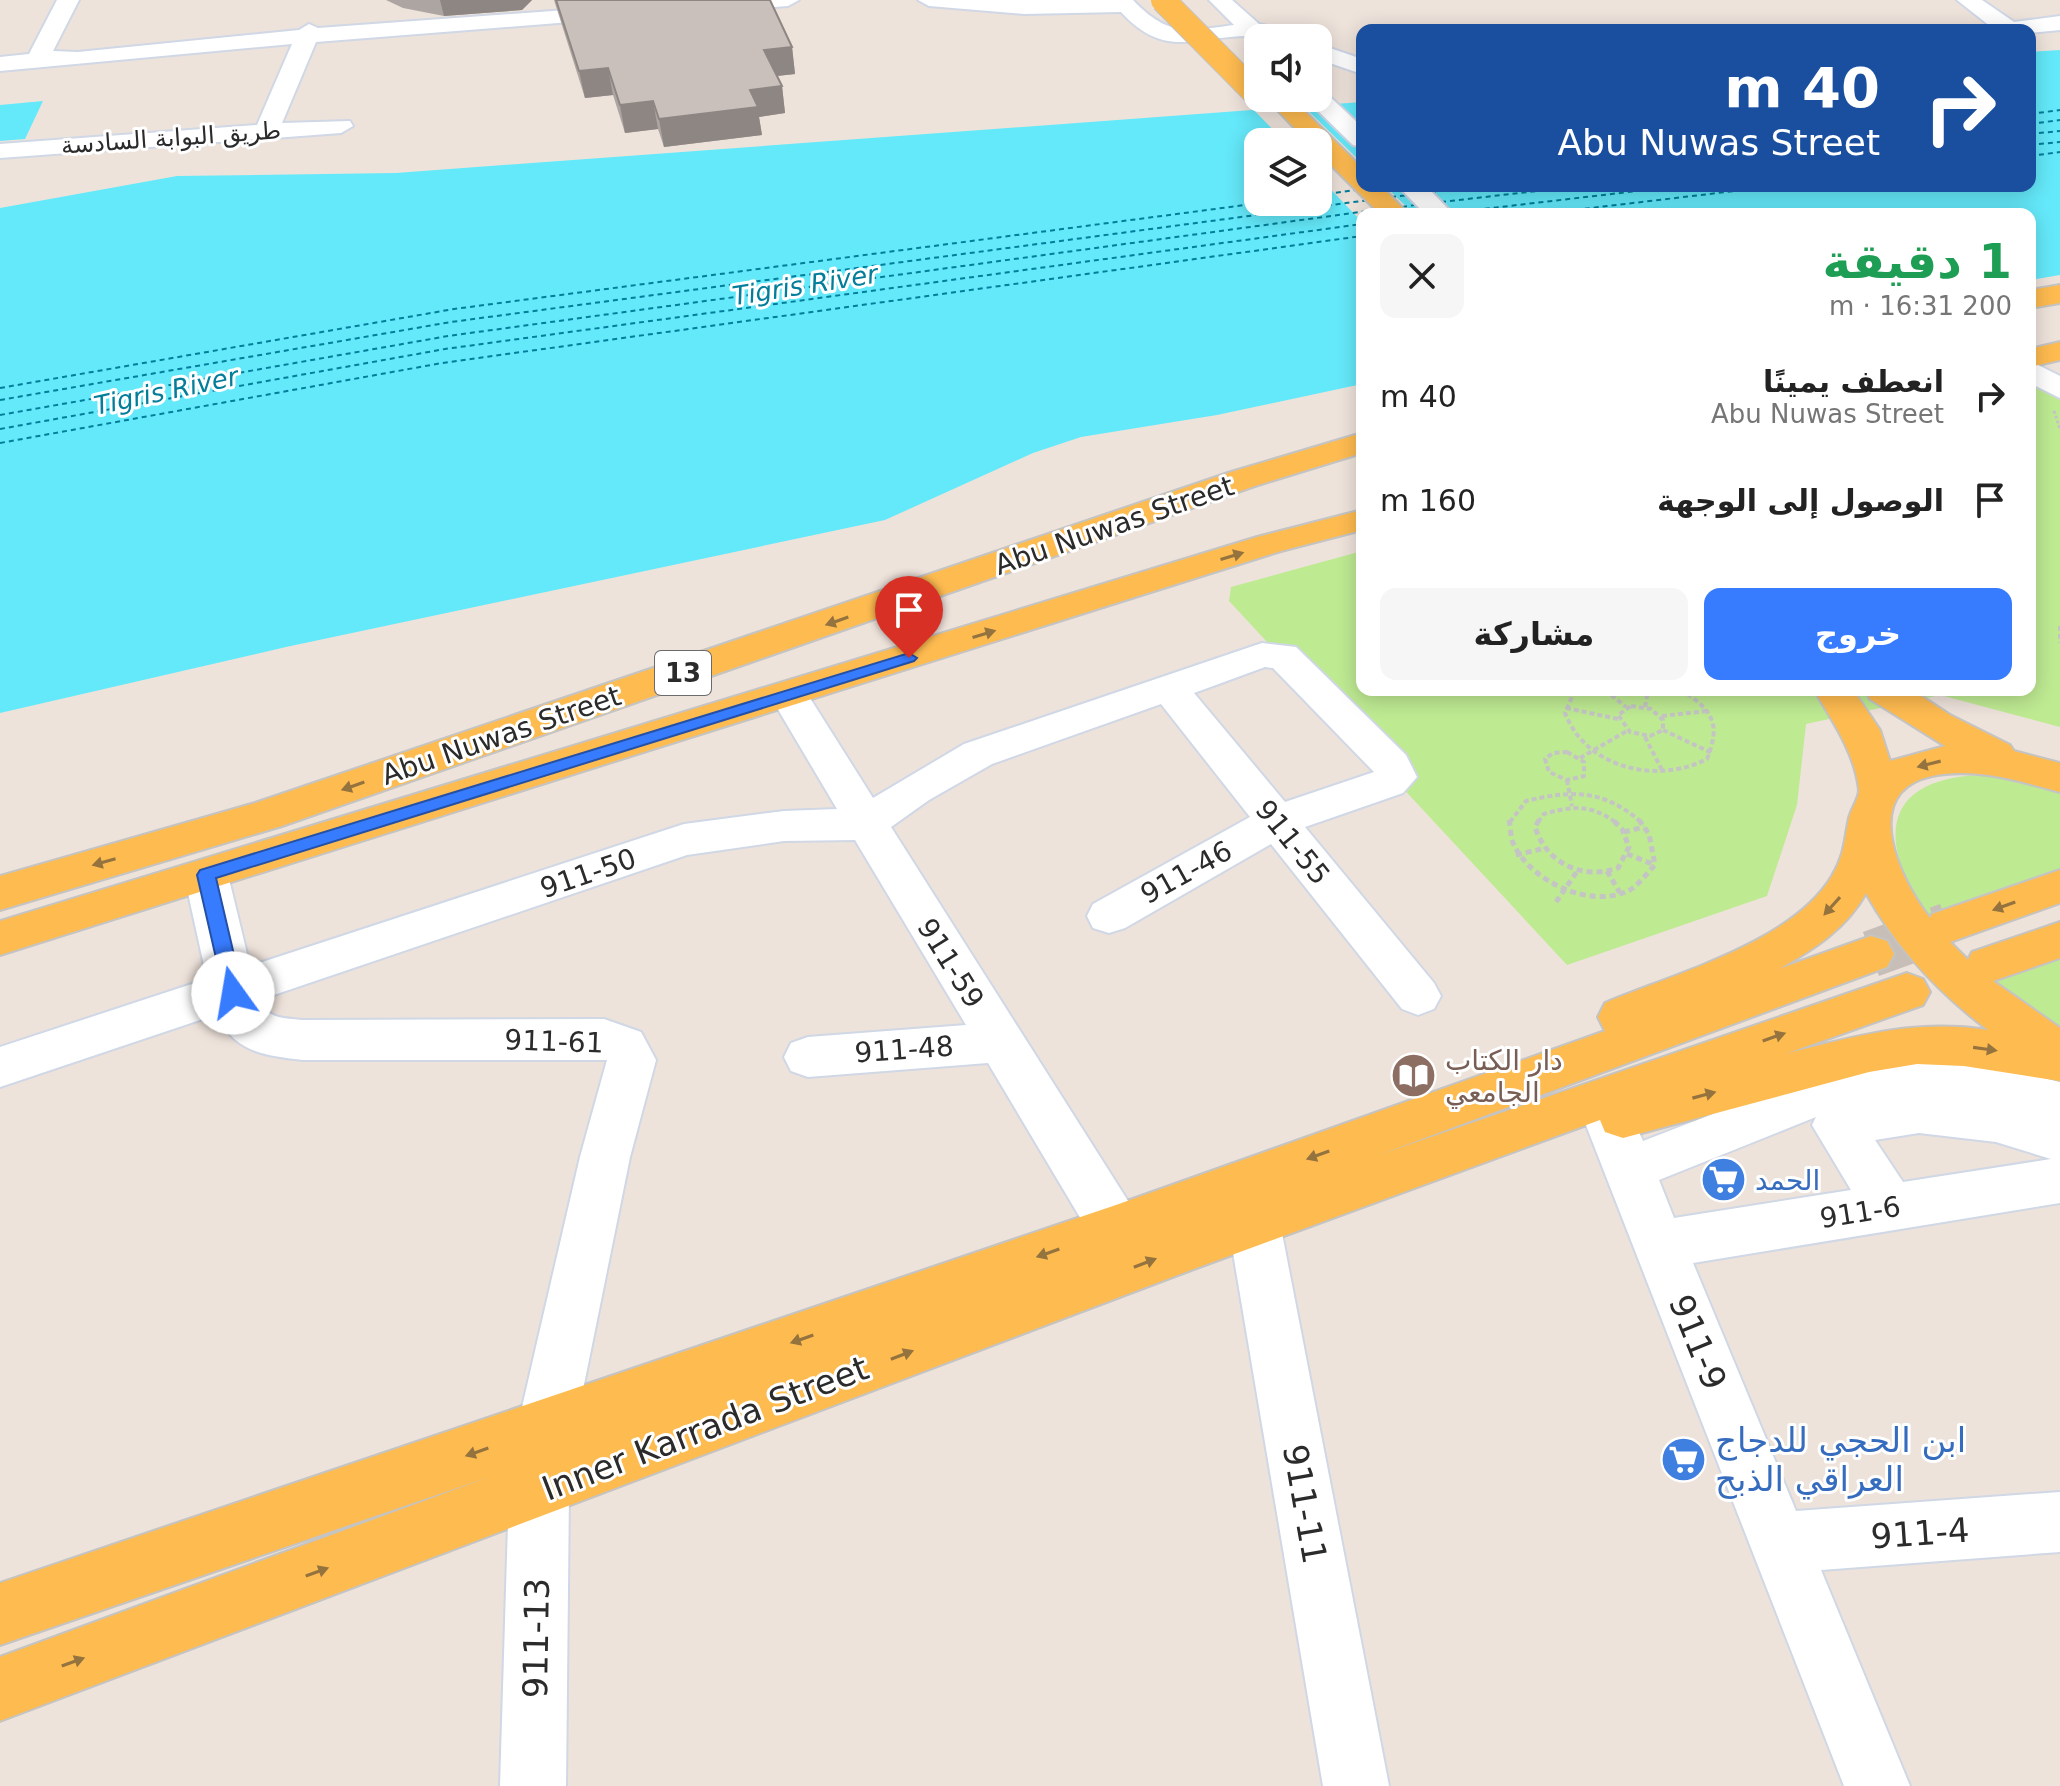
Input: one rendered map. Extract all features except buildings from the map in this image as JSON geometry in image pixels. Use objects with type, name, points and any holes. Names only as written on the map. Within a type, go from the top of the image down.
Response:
[{"type":"main road","points":[[1163,0],[1244,82]]},
{"type":"main road","points":[[1180,0],[1244,64]]},
{"type":"main road","points":[[1274,112],[1289,128]]},
{"type":"main road","points":[[1292,112],[1356,176]]},
{"type":"main road","points":[[1332,171],[1368,208]]},
{"type":"main road","points":[[1372,192],[1389,208]]},
{"type":"main road","points":[[2036,298],[2060,294]]},
{"type":"main road","points":[[2036,357],[2060,351]]},
{"type":"main road","name":"Abu Nuwas Street","points":[[0,893],[267,815],[1243,479],[1356,447]]},
{"type":"main road","name":"Abu Nuwas Street","points":[[0,938],[789,696],[1269,544],[1356,522]]},
{"type":"main road","points":[[1837,696],[1860,730],[1880,792]]},
{"type":"main road","points":[[1893,696],[1924,717],[2018,766]]},
{"type":"main road","points":[[1401,1147],[1623,1016],[1784,945],[1833,907],[1847,888],[1869,839],[1873,806],[1880,792],[1906,771],[1924,764],[1968,759],[2018,766],[2060,778]]},
{"type":"main road","points":[[1869,839],[1889,896],[1927,947],[1981,999],[2060,1052]]},
{"type":"main road","points":[[1948,926],[2060,886]]},
{"type":"main road","points":[[1988,965],[2060,940]]},
{"type":"main road","points":[[1401,1147],[1871,954]]},
{"type":"main road","points":[[1401,1147],[1598,1097],[1907,992]]},
{"type":"main road","points":[[1401,1147],[1619,1144],[1869,1052],[1917,1044],[1964,1046],[2060,1061]]},
{"type":"main road","name":"Inner Karrada Street","points":[[0,1689],[1254,1223],[1401,1147]]},
{"type":"main road","name":"Inner Karrada Street","points":[[0,1614],[546,1429],[1116,1229],[1401,1147]]},
{"type":"street","points":[[38,59],[68,0]]},
{"type":"street","points":[[693,7],[788,0]]},
{"type":"street","points":[[929,0],[1024,8],[1124,3],[1148,29],[1166,37],[1244,34]]},
{"type":"street","points":[[1220,0],[1244,26]]},
{"type":"street","points":[[1968,0],[2000,24]]},
{"type":"street","points":[[0,64],[38,59],[48,62],[308,33],[646,11]]},
{"type":"street","points":[[2036,26],[2060,23]]},
{"type":"street","points":[[267,131],[308,33]]},
{"type":"street","points":[[1332,56],[1356,65]]},
{"type":"street","points":[[1332,111],[1356,134]]},
{"type":"street","name":"طريق البوابة السادسة","points":[[0,151],[341,126]]},
{"type":"street","points":[[1417,192],[1434,208]]},
{"type":"street","points":[[2036,374],[2060,389]]},
{"type":"street","name":"911-46","points":[[1109,916],[1277,821],[1388,783],[1396,777],[1392,765],[1283,656],[1262,655],[1169,688]]},
{"type":"street","points":[[866,824],[914,790],[978,754],[1169,688]]},
{"type":"street","name":"911-55","points":[[1169,688],[1418,996]]},
{"type":"street","name":"911-59","points":[[789,696],[1116,1229]]},
{"type":"street","name":"911-50","points":[[0,1067],[233,993],[684,840],[784,826],[866,824]]},
{"type":"street","name":"911-61","points":[[206,875],[233,993],[244,1021],[265,1036],[303,1040],[604,1039],[624,1046],[632,1060],[605,1157],[546,1429]]},
{"type":"street","name":"911-48","points":[[808,1057],[1000,1042]]},
{"type":"street","points":[[1619,1144],[1890,1074],[1946,1075],[2060,1103]]},
{"type":"street","points":[[1890,1207],[1837,1125],[1919,1112],[1996,1121],[2060,1140]]},
{"type":"street","name":"911-9","points":[[1619,1144],[1877,1786]]},
{"type":"street","name":"911-6","points":[[1659,1244],[2060,1180]]},
{"type":"street","name":"911-11","points":[[1254,1223],[1356,1786]]},
{"type":"street","name":"911-13","points":[[533,1786],[539,1491]]},
{"type":"street","name":"911-4","points":[[1779,1543],[2060,1522]]},
{"type":"path","points":[[2060,626],[2060,641]]},
{"type":"path","points":[[1572,696],[1566,708],[1575,735],[1592,751],[1626,767],[1663,773],[1692,767],[1712,753],[1717,740],[1715,725],[1707,711],[1688,696]]},
{"type":"path","points":[[1612,696],[1626,707],[1645,707],[1661,716],[1707,711]]},
{"type":"path","points":[[1645,707],[1647,696]]},
{"type":"path","points":[[1618,719],[1626,707]]},
{"type":"path","points":[[1566,708],[1618,719],[1627,731],[1645,737],[1663,730],[1712,753]]},
{"type":"path","points":[[1661,716],[1663,730]]},
{"type":"path","points":[[1580,758],[1627,731]]},
{"type":"path","points":[[1645,737],[1663,773]]},
{"type":"path","points":[[1560,752],[1580,758],[1587,772],[1580,779],[1567,780],[1549,772],[1545,759],[1560,752]]},
{"type":"path","points":[[1567,780],[1572,806]]},
{"type":"path","points":[[1569,791],[1586,793],[1620,806],[1645,827],[1653,840],[1655,865],[1636,887],[1598,896],[1565,889],[1530,870],[1516,855],[1509,827],[1513,815],[1535,797],[1569,791]]},
{"type":"path","points":[[1572,806],[1608,816],[1624,832],[1627,854],[1623,861],[1607,871],[1578,870],[1563,866],[1541,849],[1535,828],[1539,819],[1558,807],[1572,806]]},
{"type":"path","points":[[1624,832],[1645,827]]},
{"type":"path","points":[[1516,855],[1541,849]]},
{"type":"path","points":[[1627,854],[1655,865]]},
{"type":"path","points":[[1556,902],[1578,870]]},
{"type":"path","points":[[1607,871],[1620,893]]},
{"type":"green space","points":[[2036,380],[2060,394],[2060,727],[1944,696],[2036,696]]},
{"type":"green space","points":[[1356,553],[1356,696],[1935,696],[1806,724],[1797,805],[1767,896],[1567,965],[1229,601],[1231,587]]},
{"type":"green space","points":[[1979,775],[2022,780],[2060,792],[2060,876],[1934,924],[1904,873],[1897,848],[1896,826],[1903,806],[1919,791],[1944,780]]},
{"type":"green space","points":[[2060,955],[2060,1026],[1991,980]]},
{"type":"water","name":"Tigris River","points":[[2060,50],[2060,275],[2036,279],[2036,208],[1356,208],[1356,385],[1217,415],[1081,437],[1033,453],[885,520],[286,647],[0,713],[0,208],[177,176],[396,173],[1244,111],[1332,112],[1332,104],[1356,102],[1356,192],[2036,192],[2036,52]]},
{"type":"water","points":[[43,101],[25,139],[0,141],[0,105]]},
{"type":"pier","points":[[1256,112],[1309,112],[1326,128],[1271,128]]},
{"type":"pier","points":[[1332,134],[1356,157],[1356,192],[1391,192],[1408,208],[1356,208],[1356,216],[1332,191]]},
{"type":"ferry route","points":[[2036,113],[2060,110]]},
{"type":"ferry route","points":[[2036,123],[2060,120]]},
{"type":"ferry route","points":[[2036,133],[2060,131]]},
{"type":"ferry route","points":[[2036,144],[2060,142]]},
{"type":"ferry route","points":[[2036,155],[2060,152]]},
{"type":"ferry route","points":[[1332,193],[1356,190]]},
{"type":"ferry route","points":[[1441,202],[1528,192]]},
{"type":"ferry route","points":[[1492,208],[1629,192]]},
{"type":"ferry route","points":[[1591,208],[1726,192]]},
{"type":"ferry route","points":[[1391,197],[1409,195]]},
{"type":"ferry route","points":[[0,400],[451,322],[1369,200]]},
{"type":"ferry route","points":[[0,388],[454,309],[1244,205]]},
{"type":"ferry route","points":[[1402,207],[1415,205]]},
{"type":"ferry route","points":[[0,415],[448,336],[1356,213]]},
{"type":"ferry route","points":[[0,429],[445,349],[1356,225]]},
{"type":"ferry route","points":[[0,443],[442,363],[1356,237]]},
{"type":"tunnel","points":[[1871,954],[1948,926]]},
{"type":"place","name":"دار الكتاب الجامعي","points":[[1414,1076]]},
{"type":"place","name":"الحمد","points":[[1724,1180]]},
{"type":"place","name":"ابن الحجي للدجاج العراقي الذبح","points":[[1684,1460]]},
{"type":"route","points":[[233,993],[206,875],[909,658]]}]
